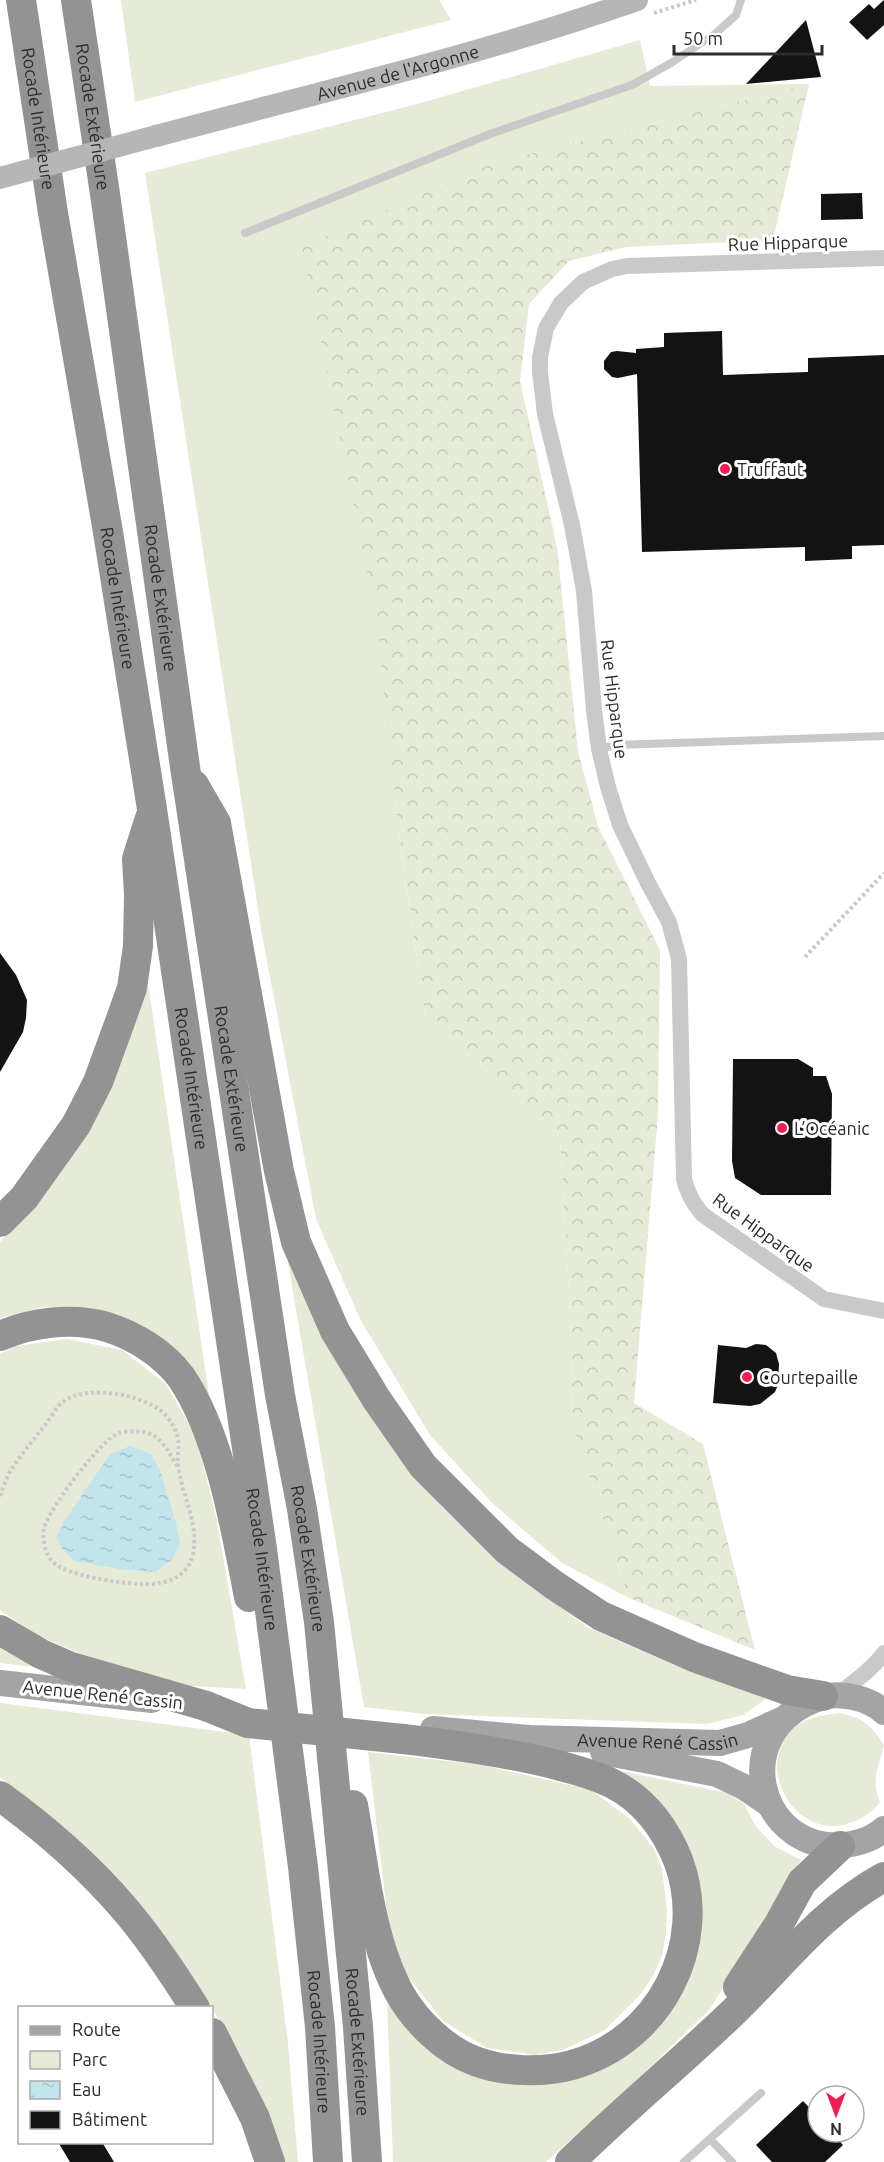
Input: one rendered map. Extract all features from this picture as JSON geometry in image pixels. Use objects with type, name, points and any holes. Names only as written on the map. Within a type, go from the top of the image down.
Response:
[{"type":"highway","name":"Rocade Intérieure","points":[[21,0],[52,213],[108,532],[152,809],[262,1549],[303,1867],[320,2027],[328,2162]]},
{"type":"highway","name":"Rocade Extérieure","points":[[76,0],[184,766],[276,1372],[302,1509],[319,1622],[358,2027],[367,2162]]},
{"type":"highway","points":[[184,766],[216,823],[279,1171],[296,1242],[335,1331],[423,1466],[507,1550],[601,1616],[694,1657],[787,1690],[831,1696]]},
{"type":"highway","points":[[0,1237],[82,1114],[98,1082],[132,988],[138,946],[140,895],[137,859],[152,809]]},
{"type":"highway","points":[[0,1222],[24,1198]]},
{"type":"highway","points":[[0,1336],[11,1331],[64,1322],[94,1324],[126,1334],[154,1350],[180,1376],[198,1407],[220,1471],[240,1552],[303,1867]]},
{"type":"highway","points":[[0,1630],[41,1654],[71,1667],[206,1706],[248,1723],[402,1733],[529,1758],[573,1769],[612,1783],[638,1801],[659,1824],[671,1844],[682,1872],[688,1929],[683,1957],[669,1989],[650,2015],[628,2037],[572,2065],[542,2069],[510,2069],[476,2061],[443,2043],[422,2022],[401,1995],[383,1957],[372,1911],[319,1622]]},
{"type":"highway","points":[[0,1796],[70,1852],[123,1906],[171,1969],[194,2006]]},
{"type":"highway","points":[[701,2041],[779,1924],[802,1882],[840,1846]]},
{"type":"highway","points":[[570,2162],[725,2020],[808,1933],[838,1907],[884,1877]]},
{"type":"highway","points":[[213,2035],[255,2118],[270,2162]]},
{"type":"main road","name":"Avenue de l'Argonne","points":[[0,178],[451,58],[582,20],[637,0]]},
{"type":"main road","name":"Avenue René Cassin","points":[[0,1683],[206,1706]]},
{"type":"main road","points":[[831,1696],[861,1699],[884,1712]]},
{"type":"main road","name":"Avenue René Cassin","points":[[402,1733],[720,1743],[748,1735],[781,1720],[801,1705],[831,1696]]},
{"type":"main road","points":[[781,1720],[769,1738],[762,1760],[762,1782],[769,1804],[781,1822],[798,1835],[818,1844],[840,1846],[862,1842],[884,1829]]},
{"type":"main road","name":"Avenue René Cassin","points":[[529,1738],[717,1774],[744,1787],[769,1804]]},
{"type":"street","name":"Rue Hipparque","points":[[884,258],[627,266],[612,269],[583,282],[570,292],[552,315],[546,328],[540,357],[543,403],[572,525],[584,591],[594,710],[608,787],[620,825],[669,922],[678,950],[681,975],[684,1179],[690,1198],[702,1214],[824,1299],[884,1311]]},
{"type":"street","points":[[831,1696],[875,1665],[884,1653]]},
{"type":"lane","points":[[245,233],[490,134],[632,85],[715,34],[736,15],[741,0]]},
{"type":"lane","points":[[600,749],[616,745],[884,736]]},
{"type":"lane","points":[[684,2162],[761,2094]]},
{"type":"lane","points":[[710,2139],[732,2162]]},
{"type":"path","points":[[804,957],[884,873]]},
{"type":"path","points":[[0,1496],[12,1468],[64,1401],[86,1393],[117,1394],[145,1401],[167,1416],[180,1439],[179,1469],[192,1513],[195,1543],[191,1563],[177,1578],[157,1585],[134,1584],[69,1573],[52,1561],[45,1545],[44,1529],[51,1512],[102,1444],[120,1432],[144,1431],[160,1439],[179,1469]]},
{"type":"green space","points":[[121,0],[439,0],[451,20],[135,102]]},
{"type":"green space","points":[[640,40],[650,86],[809,84],[494,163],[378,624],[396,811],[425,1014],[560,1138],[570,1311],[573,1427],[629,1598],[562,1563],[492,1503],[430,1435],[361,1321],[316,1219],[262,935],[145,173],[410,106]]},
{"type":"green space","points":[[809,84],[773,240],[626,247],[569,261],[529,304],[520,381],[557,547],[578,751],[598,826],[660,950],[658,1114],[634,1403],[703,1444],[755,1650],[629,1598],[573,1427],[570,1311],[560,1138],[425,1014],[396,811],[377,624],[302,247],[494,163]]},
{"type":"green space","points":[[146,970],[209,1395],[182,1357],[144,1326],[96,1310],[44,1307],[0,1318],[0,1242],[21,1219]]},
{"type":"green space","points":[[287,1257],[384,1432],[443,1508],[476,1540],[513,1572],[587,1627],[681,1668],[767,1698],[743,1715],[707,1724],[424,1714],[364,1707]]},
{"type":"green space","points":[[67,1339],[122,1350],[166,1384],[196,1437],[216,1516],[246,1689],[192,1686],[111,1667],[35,1634],[0,1610],[0,1354],[16,1346]]},
{"type":"green space","points":[[0,1647],[34,1667],[0,1663]]},
{"type":"green space","points":[[0,1703],[249,1735],[288,2043],[298,2162],[284,2162],[248,2070],[213,2006],[210,2006],[76,1839],[0,1777]]},
{"type":"green space","points":[[840,1713],[866,1723],[884,1745],[876,1780],[880,1802],[856,1821],[829,1826],[812,1821],[798,1812],[787,1798],[779,1782],[777,1765],[780,1748],[795,1727],[813,1718]]},
{"type":"green space","points":[[368,1752],[482,1765],[591,1790],[630,1819],[654,1849],[662,1869],[667,1911],[666,1934],[662,1956],[652,1978],[639,1996],[605,2030],[563,2050],[535,2055],[487,2048],[443,2021],[406,1974],[389,1930]]},
{"type":"green space","points":[[621,1771],[728,1793],[744,1804],[755,1825],[774,1846],[801,1860],[710,2009],[633,2084],[546,2162],[393,2162],[387,1998],[423,2043],[551,2082],[683,1990],[700,1942],[699,1880],[680,1829],[656,1798]]},
{"type":"water","points":[[130,1446],[151,1454],[160,1470],[176,1523],[180,1544],[172,1560],[155,1572],[119,1569],[75,1561],[63,1550],[56,1538],[63,1523],[110,1454]]},
{"type":"building","points":[[884,0],[884,25],[867,40],[849,22],[869,4],[874,9]]},
{"type":"building","points":[[806,20],[821,77],[746,84]]},
{"type":"building","points":[[862,193],[863,219],[821,220],[821,194]]},
{"type":"building","name":"Truffaut","points":[[722,331],[723,375],[808,372],[808,358],[884,355],[884,545],[852,546],[852,559],[805,561],[805,547],[642,552],[637,374],[612,377],[604,369],[604,361],[611,352],[636,353],[636,349],[664,347],[664,333]]},
{"type":"building","points":[[0,953],[16,975],[27,1000],[23,1032],[0,1072]]},
{"type":"building","name":"L’Océanic","points":[[733,1059],[798,1059],[813,1068],[813,1076],[826,1076],[832,1094],[831,1195],[761,1195],[735,1178],[732,1161]]},
{"type":"building","name":"Courtepaille","points":[[756,1344],[766,1345],[776,1353],[779,1364],[778,1385],[775,1392],[760,1404],[750,1406],[713,1403],[718,1345],[746,1348]]},
{"type":"building","points":[[803,2101],[806,2104],[806,2144],[843,2145],[825,2162],[772,2162],[756,2145]]},
{"type":"building","points":[[59,2144],[103,2144],[114,2162],[70,2162]]},
{"type":"place","name":"Truffaut","points":[[725,469]]},
{"type":"place","name":"L’Océanic","points":[[782,1128]]},
{"type":"place","name":"Courtepaille","points":[[747,1377]]}]
